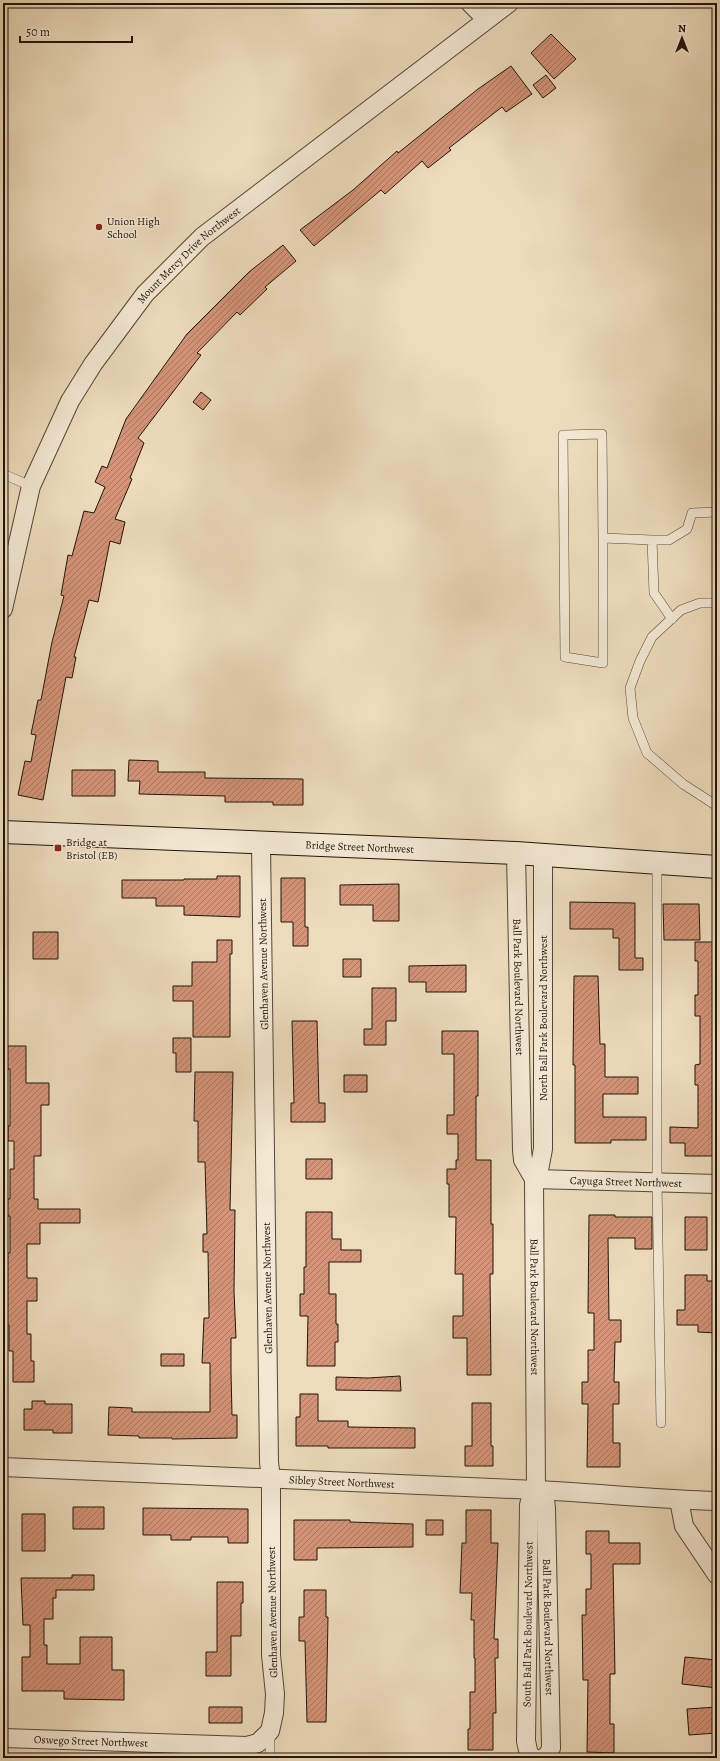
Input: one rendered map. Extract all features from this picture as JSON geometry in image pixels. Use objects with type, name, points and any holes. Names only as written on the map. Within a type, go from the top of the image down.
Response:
[{"type":"main road","name":"Bridge Street Northwest","points":[[3,832],[261,844],[516,853],[717,867]]},
{"type":"street","points":[[470,3],[486,19]]},
{"type":"street","name":"Mount Mercy Drive Northwest","points":[[3,609],[5,588],[31,486],[70,401],[93,364],[145,294],[202,237],[508,3]]},
{"type":"street","name":"Glenhaven Avenue Northwest","points":[[261,844],[269,1462],[271,1479],[271,1655],[275,1694],[274,1713],[270,1732]]},
{"type":"street","name":"Ball Park Boulevard Northwest","points":[[516,853],[522,1150],[523,1160],[534,1179],[536,1490],[545,1500],[546,1508],[551,1748],[549,1753],[544,1758]]},
{"type":"street","name":"North Ball Park Boulevard Northwest","points":[[534,1179],[539,1170],[543,1149],[543,855]]},
{"type":"street","name":"Cayuga Street Northwest","points":[[534,1179],[717,1184]]},
{"type":"street","name":"Sibley Street Northwest","points":[[3,1466],[536,1490],[679,1500],[717,1501]]},
{"type":"street","name":"South Ball Park Boulevard Northwest","points":[[534,1758],[530,1755],[526,1741],[530,1505],[532,1494],[536,1490]]},
{"type":"street","points":[[679,1500],[684,1526],[717,1575]]},
{"type":"street","name":"Oswego Street Northwest","points":[[3,1738],[247,1746],[258,1743],[270,1732]]},
{"type":"lane","points":[[602,434],[603,538],[603,663],[565,657],[563,435],[602,434]]},
{"type":"lane","points":[[3,474],[31,486]]},
{"type":"lane","points":[[603,538],[669,540],[688,528],[692,513],[717,512]]},
{"type":"lane","points":[[652,540],[654,593],[672,619]]},
{"type":"lane","points":[[717,603],[700,603],[681,610],[652,637],[640,661],[630,688],[633,718],[647,753],[683,784],[717,806]]},
{"type":"lane","points":[[657,863],[657,1182],[661,1423]]},
{"type":"lane","points":[[270,1732],[270,1758]]},
{"type":"building","points":[[551,34],[576,59],[554,79],[531,53]]},
{"type":"building","points":[[511,66],[532,94],[506,112],[502,107],[449,148],[451,150],[428,168],[422,161],[385,194],[381,190],[314,246],[300,230],[353,190],[397,151],[398,153],[478,89]]},
{"type":"building","points":[[546,75],[556,88],[543,98],[533,85]]},
{"type":"building","points":[[283,245],[296,261],[265,287],[267,289],[240,315],[237,312],[197,353],[201,355],[138,438],[144,443],[130,478],[132,479],[115,519],[125,522],[120,544],[110,541],[98,602],[89,600],[74,657],[76,657],[72,678],[66,677],[43,800],[18,795],[25,761],[31,762],[36,735],[31,734],[38,700],[41,700],[52,642],[64,596],[61,595],[68,555],[72,556],[84,511],[94,513],[105,487],[95,482],[102,466],[107,468],[126,419],[187,334],[249,272]]},
{"type":"building","points":[[201,392],[211,400],[203,410],[193,402]]},
{"type":"building","points":[[129,760],[158,761],[158,772],[205,772],[205,778],[303,779],[303,805],[273,805],[273,802],[225,802],[225,796],[139,794],[140,781],[128,781]]},
{"type":"building","points":[[72,770],[115,770],[115,796],[72,796]]},
{"type":"building","points":[[217,876],[240,876],[240,917],[184,915],[184,906],[156,906],[156,898],[122,898],[122,880],[217,879]]},
{"type":"building","points":[[281,878],[305,878],[305,927],[308,927],[308,946],[293,946],[293,922],[281,922]]},
{"type":"building","points":[[399,884],[399,921],[373,921],[373,905],[340,905],[340,885]]},
{"type":"building","points":[[570,902],[635,903],[635,958],[643,958],[643,970],[619,970],[619,938],[613,938],[613,929],[570,929]]},
{"type":"building","points":[[663,904],[699,904],[700,940],[664,940]]},
{"type":"building","points":[[33,932],[58,932],[58,959],[33,959]]},
{"type":"building","points":[[217,940],[232,940],[232,954],[230,954],[230,1037],[193,1037],[193,1001],[173,1001],[173,986],[192,986],[192,962],[217,962]]},
{"type":"building","points":[[695,942],[717,942],[717,1156],[685,1156],[685,1143],[670,1143],[670,1127],[698,1128],[698,1085],[695,1085],[695,1065],[700,1064],[700,1016],[695,1016],[695,995],[698,995],[698,961],[695,961]]},
{"type":"building","points":[[343,959],[361,959],[361,977],[343,977]]},
{"type":"building","points":[[466,965],[466,992],[426,992],[426,982],[409,982],[409,966]]},
{"type":"building","points":[[574,976],[598,976],[600,1044],[605,1044],[605,1077],[638,1077],[638,1094],[603,1094],[603,1117],[646,1117],[646,1140],[611,1140],[611,1143],[575,1143],[575,1065],[573,1065]]},
{"type":"building","points":[[372,988],[396,988],[396,1021],[386,1021],[386,1045],[364,1045],[364,1029],[372,1029]]},
{"type":"building","points":[[292,1021],[317,1021],[319,1103],[325,1103],[325,1122],[291,1122],[291,1103],[294,1103]]},
{"type":"building","points":[[442,1031],[478,1031],[476,1160],[491,1160],[493,1274],[490,1274],[491,1375],[467,1375],[467,1338],[453,1338],[453,1316],[463,1316],[463,1274],[455,1274],[456,1217],[449,1217],[449,1184],[447,1184],[447,1169],[456,1169],[456,1160],[458,1160],[458,1134],[447,1134],[447,1115],[454,1115],[454,1054],[442,1054]]},
{"type":"building","points":[[173,1038],[191,1038],[191,1072],[176,1072],[176,1053],[173,1053]]},
{"type":"building","points":[[3,1046],[26,1046],[26,1083],[49,1083],[49,1105],[41,1105],[41,1156],[34,1156],[34,1199],[38,1199],[38,1209],[80,1209],[80,1223],[40,1223],[40,1244],[27,1244],[27,1278],[37,1278],[37,1301],[27,1301],[27,1334],[31,1334],[31,1361],[34,1361],[34,1382],[13,1382],[13,1351],[9,1351],[9,1325],[3,1325],[3,1306],[5,1306],[4,1253],[10,1253],[10,1216],[7,1216],[7,1199],[10,1199],[10,1169],[14,1169],[14,1141],[8,1141],[8,1126],[10,1126],[10,1069],[3,1069]]},
{"type":"building","points":[[195,1072],[233,1072],[230,1210],[235,1210],[234,1291],[236,1338],[231,1338],[231,1372],[232,1415],[237,1415],[237,1438],[172,1439],[108,1435],[109,1407],[132,1408],[132,1412],[210,1412],[210,1363],[202,1363],[204,1318],[209,1318],[208,1252],[203,1252],[203,1234],[207,1234],[205,1162],[198,1162],[198,1121],[194,1121]]},
{"type":"building","points":[[344,1075],[367,1075],[367,1092],[344,1092]]},
{"type":"building","points":[[306,1159],[332,1159],[332,1179],[306,1179]]},
{"type":"building","points":[[306,1212],[332,1212],[332,1239],[341,1239],[341,1250],[361,1250],[361,1262],[329,1262],[329,1294],[336,1294],[336,1324],[338,1324],[338,1342],[335,1342],[335,1366],[307,1366],[308,1316],[300,1316],[300,1294],[304,1294],[304,1267],[306,1267]]},
{"type":"building","points":[[589,1215],[652,1217],[652,1249],[635,1249],[635,1238],[608,1238],[609,1320],[621,1320],[621,1342],[615,1342],[614,1382],[619,1382],[619,1404],[613,1404],[613,1443],[620,1443],[620,1467],[587,1467],[588,1404],[582,1404],[582,1382],[588,1382],[588,1350],[594,1350],[594,1313],[588,1313]]},
{"type":"building","points":[[685,1217],[707,1217],[707,1250],[685,1250]]},
{"type":"building","points":[[685,1275],[707,1275],[707,1281],[717,1281],[717,1333],[698,1332],[698,1325],[677,1325],[677,1310],[685,1310]]},
{"type":"building","points":[[161,1354],[184,1354],[184,1366],[161,1366]]},
{"type":"building","points":[[400,1376],[401,1391],[336,1390],[336,1377],[368,1378]]},
{"type":"building","points":[[300,1394],[318,1394],[318,1421],[348,1421],[348,1427],[415,1428],[415,1448],[328,1448],[328,1446],[296,1446],[296,1417],[300,1417]]},
{"type":"building","points":[[32,1401],[45,1401],[45,1404],[72,1404],[72,1433],[53,1433],[53,1430],[24,1430],[24,1409],[32,1409]]},
{"type":"building","points":[[472,1403],[491,1403],[491,1446],[493,1446],[493,1466],[465,1466],[465,1446],[472,1446]]},
{"type":"building","points":[[73,1507],[104,1507],[104,1529],[73,1529]]},
{"type":"building","points":[[143,1508],[248,1509],[248,1543],[228,1543],[228,1537],[191,1537],[191,1540],[171,1540],[171,1535],[143,1535]]},
{"type":"building","points":[[466,1510],[491,1510],[491,1543],[498,1543],[494,1639],[498,1639],[498,1658],[495,1658],[496,1713],[493,1713],[493,1750],[468,1750],[468,1729],[470,1729],[470,1692],[475,1692],[475,1658],[474,1620],[471,1620],[472,1593],[460,1593],[462,1543],[466,1543]]},
{"type":"building","points":[[22,1514],[45,1514],[45,1551],[22,1551]]},
{"type":"building","points":[[294,1520],[350,1520],[350,1522],[413,1524],[413,1547],[317,1548],[317,1560],[294,1560]]},
{"type":"building","points":[[426,1520],[443,1520],[443,1535],[426,1535]]},
{"type":"building","points":[[586,1531],[609,1531],[609,1543],[640,1543],[640,1564],[613,1564],[615,1674],[610,1674],[610,1724],[614,1724],[614,1753],[587,1752],[588,1680],[583,1680],[582,1615],[586,1615],[586,1589],[591,1589],[591,1554],[586,1554]]},
{"type":"building","points":[[72,1575],[94,1575],[94,1590],[56,1590],[56,1598],[53,1598],[53,1619],[44,1619],[44,1645],[47,1645],[47,1664],[80,1664],[80,1637],[112,1637],[112,1670],[124,1670],[124,1700],[64,1699],[64,1691],[22,1691],[22,1657],[30,1657],[30,1625],[23,1625],[21,1578],[72,1578]]},
{"type":"building","points":[[217,1582],[243,1582],[243,1603],[241,1603],[241,1636],[231,1636],[231,1676],[206,1676],[206,1652],[217,1652]]},
{"type":"building","points":[[304,1590],[326,1590],[326,1617],[328,1617],[326,1722],[307,1722],[305,1641],[299,1641],[299,1617],[304,1617]]},
{"type":"building","points":[[685,1657],[717,1660],[717,1688],[682,1684]]},
{"type":"building","points":[[209,1707],[242,1707],[242,1723],[209,1723]]},
{"type":"building","points":[[717,1707],[717,1733],[689,1735],[687,1709]]},
{"type":"place","name":"Union High School","points":[[99,227]]},
{"type":"place","name":"Bridge at Bristol (EB)","points":[[58,848]]}]
